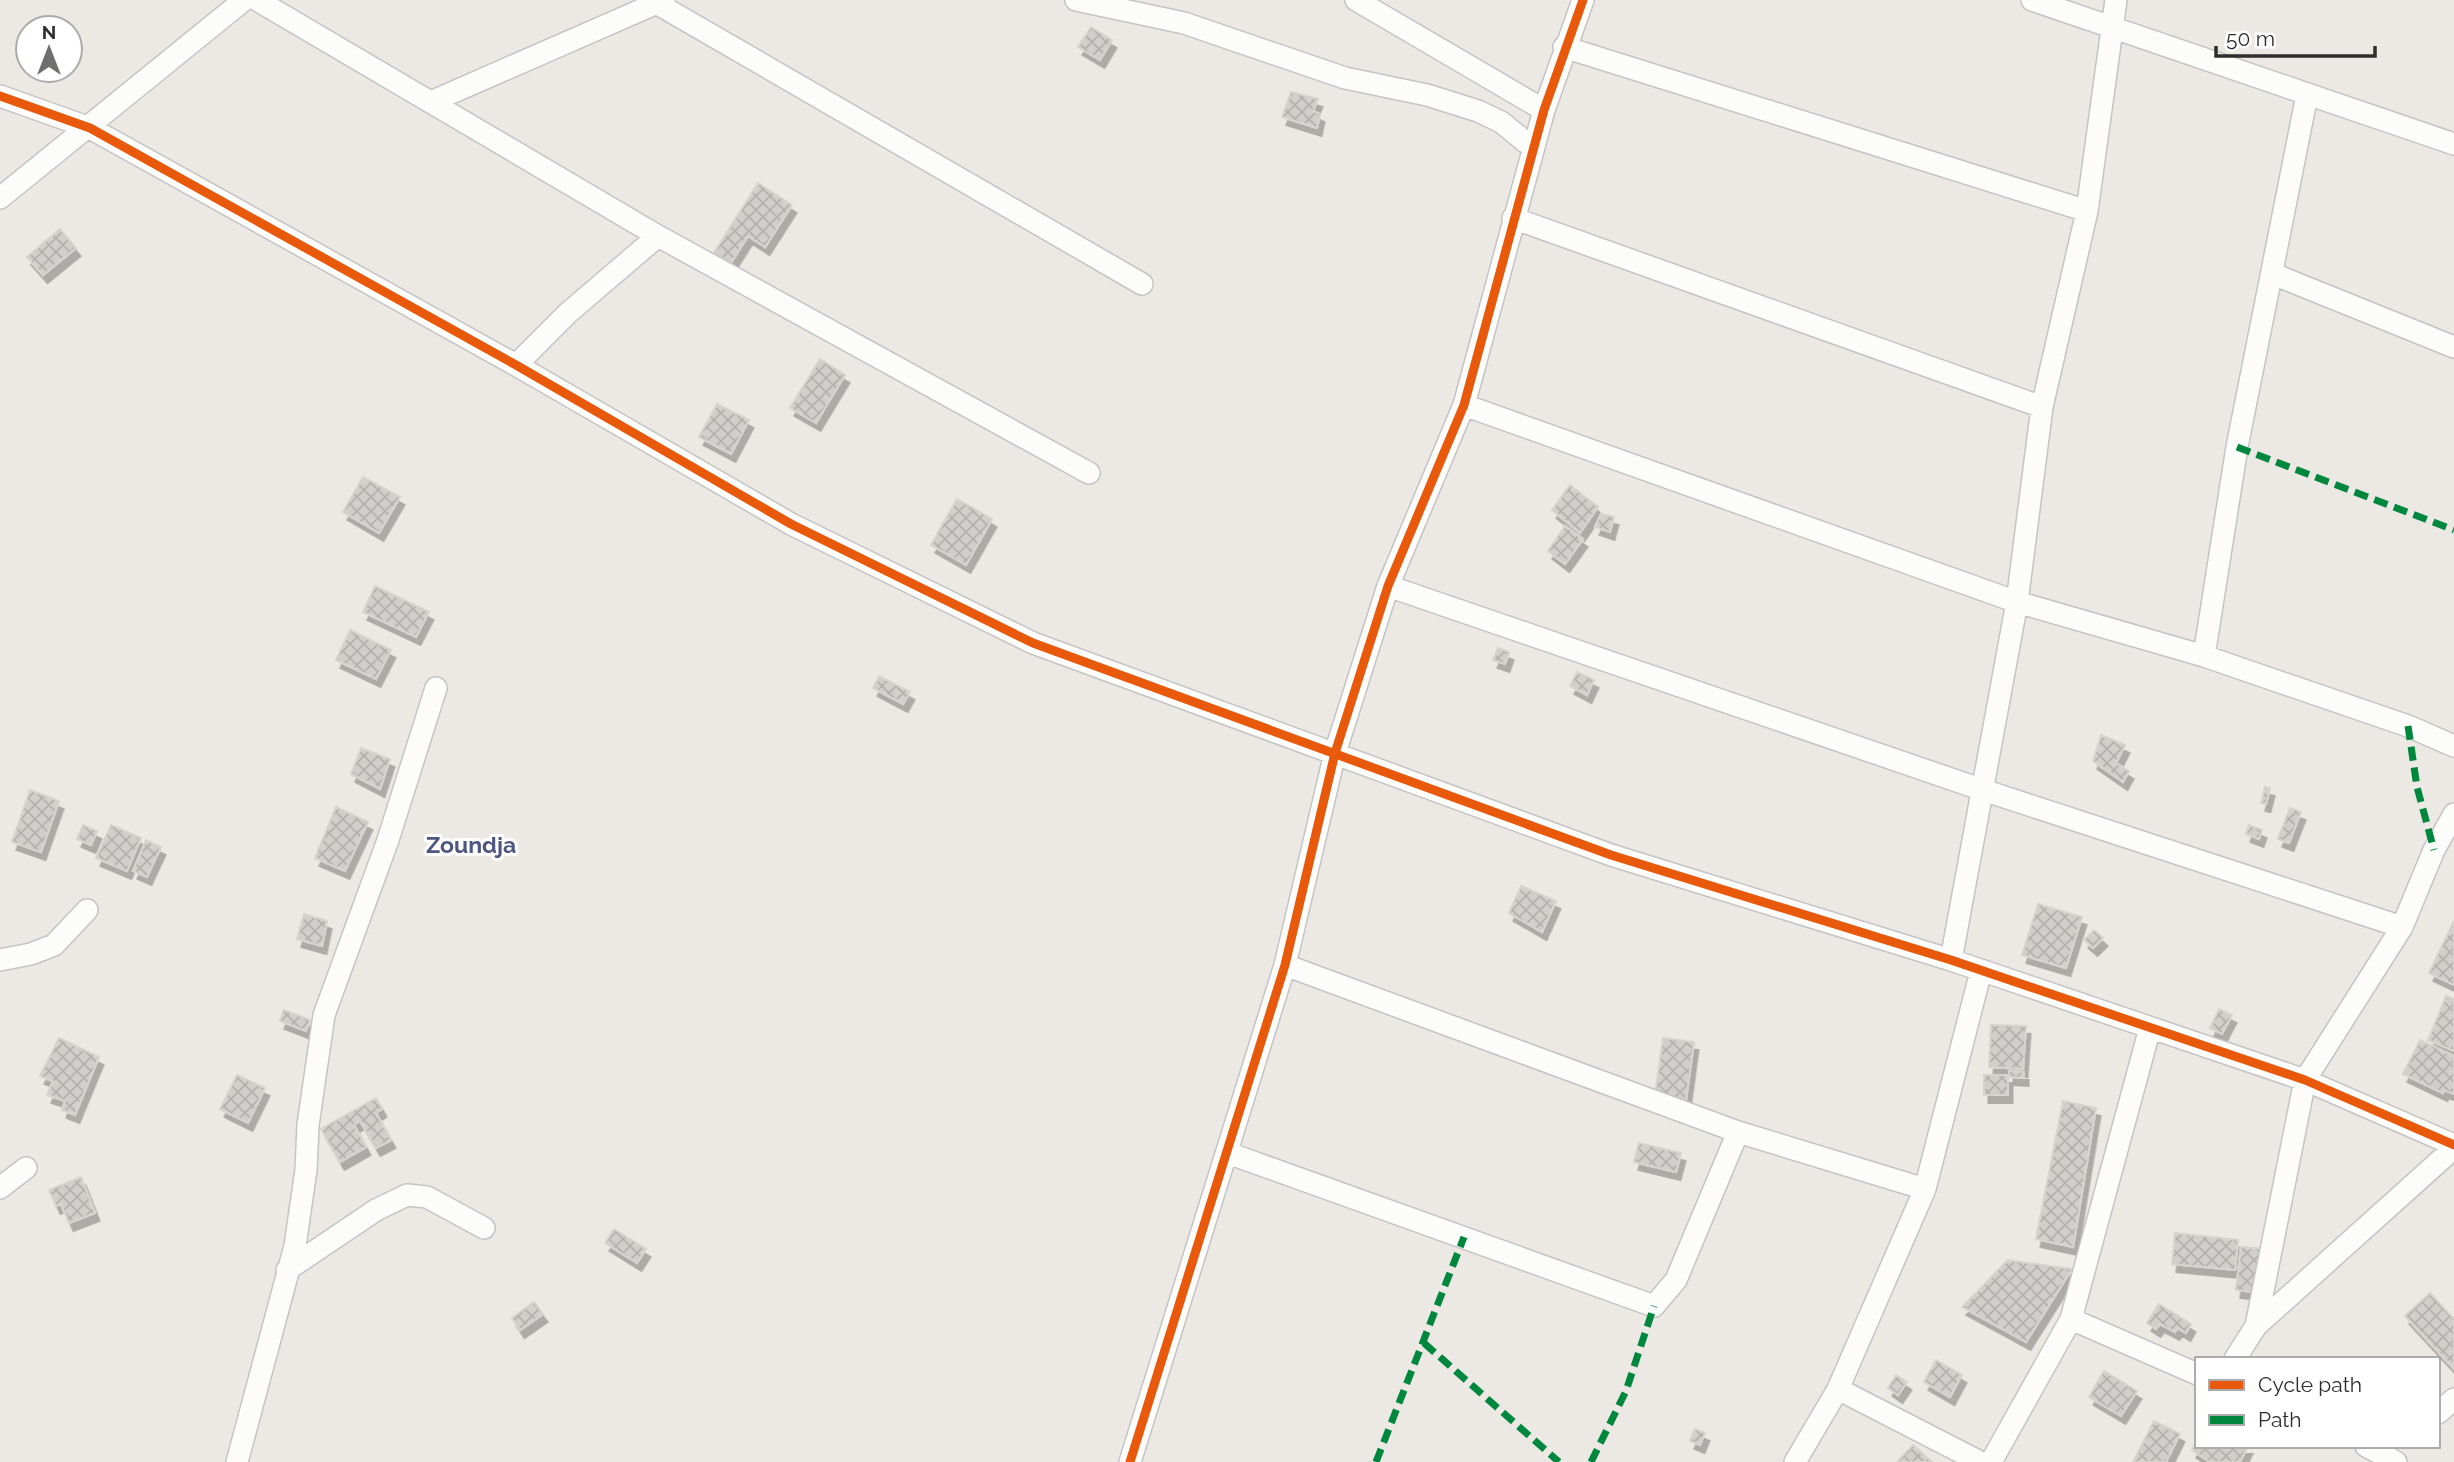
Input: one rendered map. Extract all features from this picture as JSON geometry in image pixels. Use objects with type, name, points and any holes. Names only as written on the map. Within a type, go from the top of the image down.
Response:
[{"type":"street","points":[[0,198],[90,128],[244,0]]},
{"type":"street","points":[[257,0],[433,101],[658,236],[1089,473]]},
{"type":"street","points":[[1076,0],[1184,23],[1345,78],[1427,95],[1478,111],[1501,122],[1533,148]]},
{"type":"street","points":[[1356,0],[1544,110]]},
{"type":"street","points":[[1130,1462],[1285,965],[1335,753],[1388,586],[1464,405],[1544,110],[1564,47],[1583,0]]},
{"type":"street","points":[[2032,0],[2454,144]]},
{"type":"street","points":[[1951,960],[2017,602],[2042,407],[2087,211],[2103,115],[2116,0]]},
{"type":"street","points":[[433,101],[660,2],[1142,284]]},
{"type":"street","points":[[1564,47],[2087,211]]},
{"type":"street","points":[[2204,656],[2237,447],[2307,94]]},
{"type":"street","points":[[0,96],[90,128],[516,365],[791,524],[1033,643],[1611,855],[1951,960],[2305,1080],[2454,1146],[2256,1326],[2236,1357]]},
{"type":"street","points":[[1513,218],[2042,407]]},
{"type":"street","points":[[516,365],[568,313],[658,236]]},
{"type":"street","points":[[2273,274],[2454,347]]},
{"type":"street","points":[[1464,405],[2017,602],[2204,656],[2408,726],[2454,746]]},
{"type":"street","points":[[1388,586],[1983,790],[2402,927]]},
{"type":"street","points":[[237,1462],[295,1246],[308,1125],[324,1015],[388,840],[436,688]]},
{"type":"street","points":[[2256,1326],[2305,1080],[2402,927],[2434,850],[2454,814]]},
{"type":"street","points":[[0,960],[31,954],[54,945],[87,910]]},
{"type":"street","points":[[1285,965],[1738,1132],[1925,1189]]},
{"type":"street","points":[[1795,1462],[1838,1388],[1925,1189],[1981,971]]},
{"type":"street","points":[[1991,1462],[2071,1319],[2150,1028]]},
{"type":"street","points":[[1228,1153],[1654,1306],[1676,1280],[1738,1132]]},
{"type":"street","points":[[0,1188],[26,1168]]},
{"type":"street","points":[[287,1270],[376,1210],[407,1195],[427,1197],[484,1228]]},
{"type":"street","points":[[2071,1319],[2195,1373]]},
{"type":"street","points":[[1838,1388],[1980,1462]]},
{"type":"street","points":[[2440,1411],[2454,1399]]},
{"type":"street","points":[[2373,1448],[2397,1455]]},
{"type":"building","points":[[1091,27],[1112,40],[1100,60],[1078,47]]},
{"type":"building","points":[[1291,92],[1318,99],[1313,111],[1320,114],[1317,128],[1282,117]]},
{"type":"building","points":[[758,183],[792,205],[765,247],[748,236],[731,263],[714,253]]},
{"type":"building","points":[[60,229],[76,248],[43,275],[27,257]]},
{"type":"building","points":[[820,359],[845,375],[816,423],[790,408]]},
{"type":"building","points":[[717,404],[749,420],[731,454],[699,437]]},
{"type":"building","points":[[363,477],[400,497],[379,533],[343,512]]},
{"type":"building","points":[[1570,485],[1598,507],[1580,533],[1552,510]]},
{"type":"building","points":[[957,499],[992,519],[966,565],[931,545]]},
{"type":"building","points":[[1601,514],[1614,517],[1610,532],[1595,527]]},
{"type":"building","points":[[1565,526],[1583,539],[1565,564],[1548,551]]},
{"type":"building","points":[[375,586],[429,612],[416,637],[363,612]]},
{"type":"building","points":[[350,630],[391,650],[376,679],[336,660]]},
{"type":"building","points":[[1498,648],[1509,652],[1505,664],[1493,660]]},
{"type":"building","points":[[1577,672],[1594,680],[1587,695],[1570,686]]},
{"type":"building","points":[[879,676],[910,692],[903,704],[873,688]]},
{"type":"building","points":[[2101,735],[2125,745],[2116,763],[2129,771],[2123,782],[2093,761]]},
{"type":"building","points":[[361,748],[390,759],[380,789],[351,774]]},
{"type":"building","points":[[2265,787],[2270,788],[2266,804],[2261,803]]},
{"type":"building","points":[[30,790],[59,801],[41,852],[12,842]]},
{"type":"building","points":[[336,807],[368,822],[345,871],[315,858]]},
{"type":"building","points":[[2290,808],[2301,812],[2289,843],[2278,839]]},
{"type":"building","points":[[83,825],[97,831],[91,845],[77,839]]},
{"type":"building","points":[[111,825],[141,838],[127,871],[96,858]]},
{"type":"building","points":[[2249,825],[2262,830],[2259,839],[2246,834]]},
{"type":"building","points":[[146,840],[161,847],[147,877],[133,871]]},
{"type":"building","points":[[1521,886],[1556,901],[1542,932],[1509,913]]},
{"type":"building","points":[[2038,904],[2082,917],[2066,968],[2022,955]]},
{"type":"building","points":[[304,914],[327,921],[322,946],[297,939]]},
{"type":"building","points":[[2454,921],[2454,985],[2429,973]]},
{"type":"building","points":[[2094,930],[2103,938],[2093,948],[2084,940]]},
{"type":"building","points":[[2446,996],[2454,999],[2454,1051],[2428,1040]]},
{"type":"building","points":[[2219,1009],[2232,1015],[2222,1034],[2210,1028]]},
{"type":"building","points":[[284,1010],[310,1020],[306,1031],[280,1021]]},
{"type":"building","points":[[1991,1025],[2026,1026],[2023,1069],[1989,1067]]},
{"type":"building","points":[[59,1038],[99,1057],[75,1115],[62,1110],[65,1101],[47,1095],[53,1081],[40,1076]]},
{"type":"building","points":[[1663,1038],[1694,1042],[1686,1100],[1655,1095]]},
{"type":"building","points":[[2420,1040],[2454,1056],[2454,1094],[2444,1090],[2443,1093],[2403,1074]]},
{"type":"building","points":[[2009,1071],[2024,1072],[2024,1078],[2009,1077]]},
{"type":"building","points":[[237,1075],[265,1088],[248,1123],[220,1109]]},
{"type":"building","points":[[1984,1075],[2008,1075],[2008,1095],[1984,1095]]},
{"type":"building","points":[[376,1098],[382,1109],[376,1113],[391,1140],[376,1148],[360,1121],[354,1125],[366,1147],[340,1162],[321,1129]]},
{"type":"building","points":[[2063,1101],[2096,1108],[2073,1247],[2036,1239]]},
{"type":"building","points":[[1639,1143],[1681,1153],[1676,1172],[1634,1162]]},
{"type":"building","points":[[81,1177],[95,1213],[69,1223],[61,1204],[56,1206],[49,1190]]},
{"type":"building","points":[[614,1229],[646,1249],[637,1263],[605,1243]]},
{"type":"building","points":[[2175,1233],[2238,1240],[2235,1270],[2172,1264]]},
{"type":"building","points":[[2241,1247],[2265,1249],[2260,1293],[2236,1290]]},
{"type":"building","points":[[2008,1260],[2072,1269],[2026,1342],[1962,1307]]},
{"type":"building","points":[[2430,1293],[2454,1319],[2454,1369],[2405,1316]]},
{"type":"building","points":[[534,1302],[543,1314],[520,1330],[512,1318]]},
{"type":"building","points":[[2159,1304],[2191,1324],[2186,1333],[2178,1328],[2175,1332],[2160,1324],[2156,1329],[2147,1323]]},
{"type":"building","points":[[1936,1360],[1962,1375],[1950,1397],[1924,1382]]},
{"type":"building","points":[[2104,1371],[2137,1391],[2121,1416],[2089,1397]]},
{"type":"building","points":[[1896,1375],[1907,1382],[1898,1395],[1888,1388]]},
{"type":"building","points":[[2154,1421],[2180,1434],[2166,1462],[2133,1462]]},
{"type":"building","points":[[1695,1429],[1705,1433],[1700,1445],[1690,1441]]},
{"type":"building","points":[[1913,1445],[1932,1462],[1897,1462]]},
{"type":"building","points":[[2195,1445],[2195,1448],[2247,1448],[2240,1462],[2210,1462],[2192,1450]]},
{"type":"marked path","points":[[2237,447],[2454,530]]},
{"type":"marked path","points":[[2408,726],[2417,787],[2434,850]]},
{"type":"marked path","points":[[1376,1462],[1464,1237]]},
{"type":"marked path","points":[[1591,1462],[1626,1391],[1654,1306]]},
{"type":"marked path","points":[[1424,1343],[1559,1462]]},
{"type":"cycle path","points":[[1130,1462],[1285,965],[1335,753],[1388,586],[1464,405],[1544,110],[1583,0]]},
{"type":"cycle path","points":[[0,96],[90,128],[516,365],[791,524],[1033,643],[1611,855],[1951,960],[2305,1080],[2454,1145]]},
{"type":"district","name":"Zoundja","points":[[471,845]]}]
